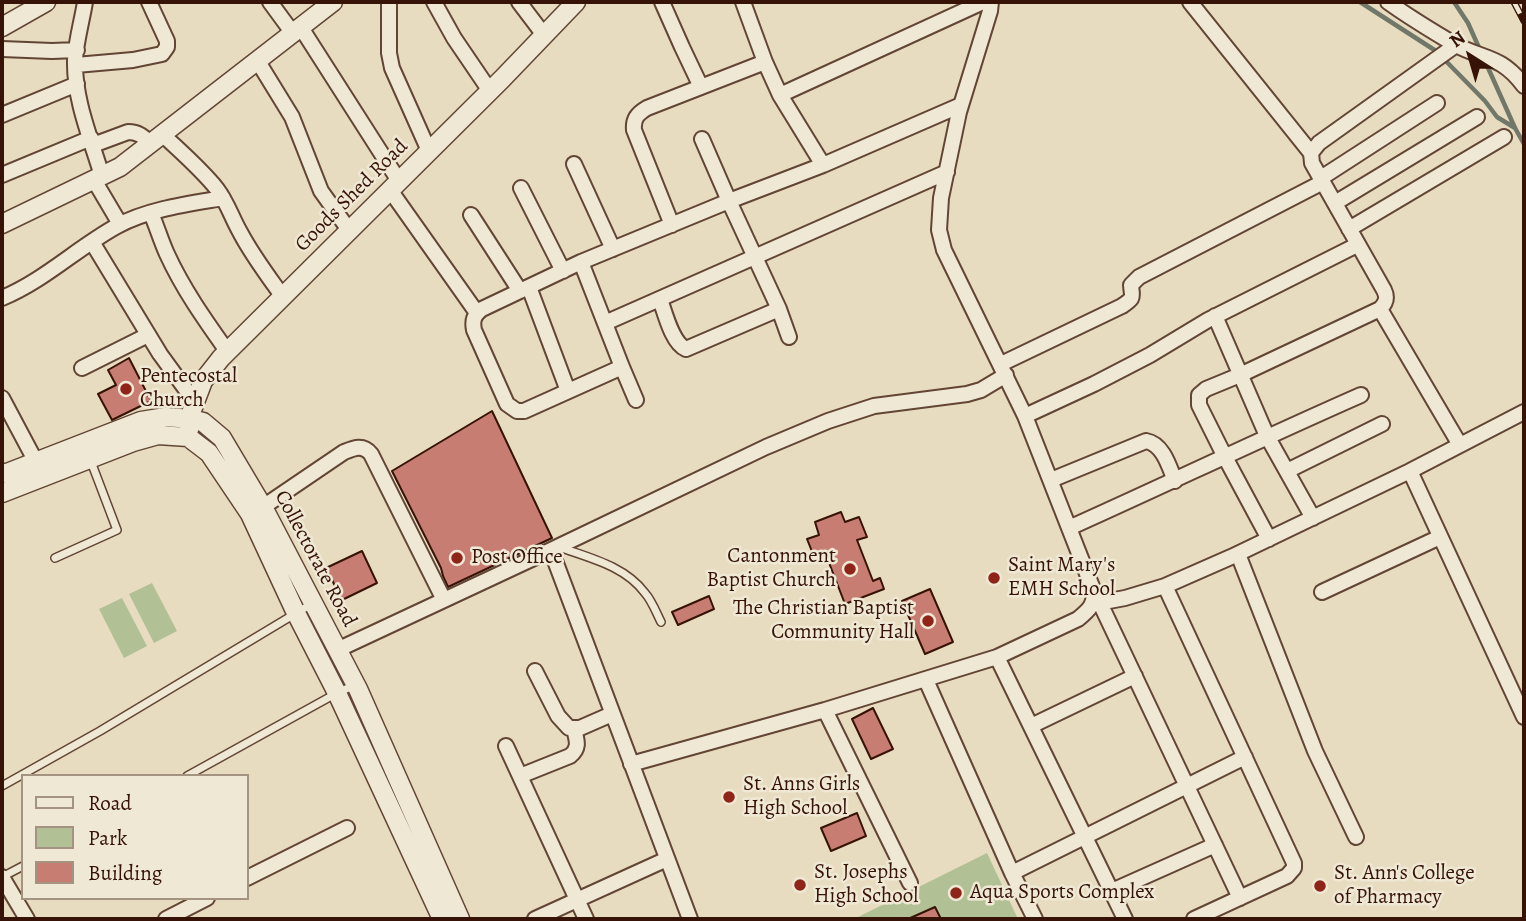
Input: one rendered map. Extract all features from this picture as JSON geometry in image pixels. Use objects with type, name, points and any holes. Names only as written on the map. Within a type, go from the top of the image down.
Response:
[{"type":"street","points":[[2,26],[46,2]]},
{"type":"street","points":[[85,2],[76,57],[77,84],[98,178],[120,224]]},
{"type":"street","points":[[2,49],[133,60],[162,54],[167,47],[167,41],[149,2]]},
{"type":"street","points":[[270,2],[296,29],[477,313]]},
{"type":"street","points":[[2,224],[120,167],[332,2]]},
{"type":"street","points":[[389,2],[389,52],[392,68],[429,151]]},
{"type":"street","points":[[434,2],[454,38],[490,91]]},
{"type":"street","points":[[519,2],[544,35]]},
{"type":"street","name":"Goods Shed Road","points":[[188,437],[203,382],[227,351],[490,91],[576,2]]},
{"type":"street","points":[[662,2],[701,87]]},
{"type":"street","points":[[780,95],[983,2]]},
{"type":"street","points":[[991,2],[961,105],[941,198],[939,230],[944,250],[1025,416],[1094,597],[1135,676],[1240,898]]},
{"type":"street","points":[[1388,2],[1452,48],[1472,51],[1508,68],[1524,86]]},
{"type":"street","points":[[747,3],[765,62],[780,95],[823,165]]},
{"type":"street","points":[[1198,5],[1311,153],[1312,163],[1387,300],[1380,309],[1206,389],[1199,395],[1199,405],[1224,457],[1269,539]]},
{"type":"street","points":[[1311,153],[1319,143],[1452,48]]},
{"type":"street","points":[[257,60],[292,117],[321,191],[349,230]]},
{"type":"street","points":[[672,225],[634,130],[636,117],[646,108],[765,62]]},
{"type":"street","points":[[2,115],[77,84]]},
{"type":"street","points":[[337,650],[766,447],[828,421],[874,406],[981,390],[1003,370],[1122,306],[1132,298],[1131,285],[1139,277],[1322,180],[1437,103]]},
{"type":"street","points":[[622,368],[524,411],[517,411],[508,404],[473,323],[482,309],[581,262],[823,165],[961,105]]},
{"type":"street","points":[[1335,203],[1477,117]]},
{"type":"street","points":[[2,175],[92,142],[128,132],[156,139],[200,170],[223,198],[251,252],[283,297]]},
{"type":"street","points":[[1349,229],[1504,137]]},
{"type":"street","points":[[702,139],[779,309],[789,337]]},
{"type":"street","points":[[574,164],[613,249]]},
{"type":"street","points":[[605,323],[947,172]]},
{"type":"street","points":[[521,188],[563,271]]},
{"type":"street","points":[[2,298],[39,280],[120,224],[151,213],[223,198]]},
{"type":"street","points":[[151,213],[180,279],[197,309],[227,351]]},
{"type":"street","points":[[471,215],[524,289],[568,391]]},
{"type":"street","points":[[2,473],[8,473],[141,421],[193,411],[92,242]]},
{"type":"street","points":[[1025,416],[1139,360],[1215,316],[1357,245]]},
{"type":"street","points":[[581,262],[636,400]]},
{"type":"street","points":[[660,299],[676,340],[686,349],[779,309]]},
{"type":"street","points":[[1380,309],[1460,444]]},
{"type":"street","points":[[1215,316],[1267,436],[1313,518]]},
{"type":"street","points":[[82,368],[148,335]]},
{"type":"street","points":[[1069,528],[1361,395]]},
{"type":"street","points":[[2,398],[36,462]]},
{"type":"street","name":"Collectorate Road","points":[[193,411],[222,438],[263,507],[355,685],[460,919]]},
{"type":"street","points":[[631,764],[825,710],[997,657],[1078,620],[1097,603],[1165,586],[1238,554],[1410,471],[1524,412]]},
{"type":"street","points":[[1287,471],[1381,424]]},
{"type":"street","points":[[2,493],[133,442],[158,435],[188,437]]},
{"type":"street","name":"Collectorate Road","points":[[188,437],[209,453],[250,514],[442,919]]},
{"type":"street","points":[[1051,480],[1146,441],[1160,449],[1175,481]]},
{"type":"street","points":[[263,507],[344,452],[355,448],[365,449],[370,454],[444,600]]},
{"type":"street","points":[[1410,471],[1523,711]]},
{"type":"street","points":[[1322,592],[1440,537]]},
{"type":"street","points":[[555,548],[631,764],[662,828],[667,859],[690,919]]},
{"type":"street","points":[[1238,554],[1315,751],[1356,837]]},
{"type":"street","points":[[1165,586],[1293,860],[1294,868],[1287,876],[1194,919]]},
{"type":"street","points":[[997,657],[1125,919]]},
{"type":"street","points":[[535,671],[558,716],[569,728],[580,728],[612,713]]},
{"type":"street","points":[[1031,726],[1135,676]]},
{"type":"street","points":[[926,680],[1035,919]]},
{"type":"street","points":[[825,710],[910,883]]},
{"type":"street","points":[[520,776],[570,756],[578,747],[574,729]]},
{"type":"street","points":[[506,746],[586,919]]},
{"type":"street","points":[[1012,873],[1245,757]]},
{"type":"street","points":[[248,878],[347,828]]},
{"type":"street","points":[[1112,891],[1215,845]]},
{"type":"street","points":[[535,919],[667,859]]},
{"type":"street","points":[[2,877],[27,919]]},
{"type":"street","points":[[166,919],[203,900]]},
{"type":"lane","points":[[55,558],[117,530],[90,458]]},
{"type":"lane","points":[[555,548],[626,573],[646,594],[661,622]]},
{"type":"lane","points":[[23,774],[313,603]]},
{"type":"lane","points":[[191,774],[355,685]]},
{"type":"lane","points":[[2,786],[21,775]]},
{"type":"lane","points":[[2,877],[21,867]]},
{"type":"green space","points":[[152,583],[177,631],[154,643],[129,594]]},
{"type":"green space","points":[[122,598],[147,646],[124,658],[99,609]]},
{"type":"green space","name":"Aqua Sports Complex","points":[[987,853],[1018,919],[854,919]]},
{"type":"building","name":"Pentecostal Church","points":[[129,358],[151,401],[112,420],[98,394],[116,385],[108,370]]},
{"type":"building","points":[[492,411],[552,538],[448,587],[392,471]]},
{"type":"building","name":"Cantonment Baptist Church","points":[[841,512],[845,522],[859,517],[867,537],[857,540],[873,581],[880,578],[884,589],[845,604],[826,555],[815,559],[807,539],[819,535],[815,522]]},
{"type":"building","points":[[362,551],[377,583],[342,600],[326,568]]},
{"type":"building","name":"The Christian Baptist Community Hall","points":[[930,589],[953,642],[925,654],[902,601]]},
{"type":"building","points":[[709,596],[714,609],[678,625],[672,612]]},
{"type":"building","points":[[873,708],[893,749],[871,759],[852,719]]},
{"type":"building","points":[[857,813],[866,836],[831,851],[821,828]]},
{"type":"building","points":[[935,907],[941,919],[908,919]]},
{"type":"waterway","points":[[1360,2],[1436,51],[1497,117],[1515,128]]},
{"type":"waterway","points":[[1454,2],[1468,23],[1480,50]]},
{"type":"waterway","points":[[1485,61],[1524,144]]},
{"type":"railway","points":[[1514,2],[1524,21]]},
{"type":"place","name":"Pentecostal Church","points":[[126,389]]},
{"type":"place","name":"Post Office","points":[[457,558]]},
{"type":"place","name":"Cantonment Baptist Church","points":[[850,569]]},
{"type":"place","name":"Saint Mary's EMH School","points":[[994,578]]},
{"type":"place","name":"The Christian Baptist Community Hall","points":[[928,621]]},
{"type":"place","name":"St. Anns Girls High School","points":[[729,797]]},
{"type":"place","name":"St. Josephs High School","points":[[800,885]]},
{"type":"place","name":"St. Ann's College of Pharmacy","points":[[1320,886]]},
{"type":"place","name":"Aqua Sports Complex","points":[[956,893]]}]
